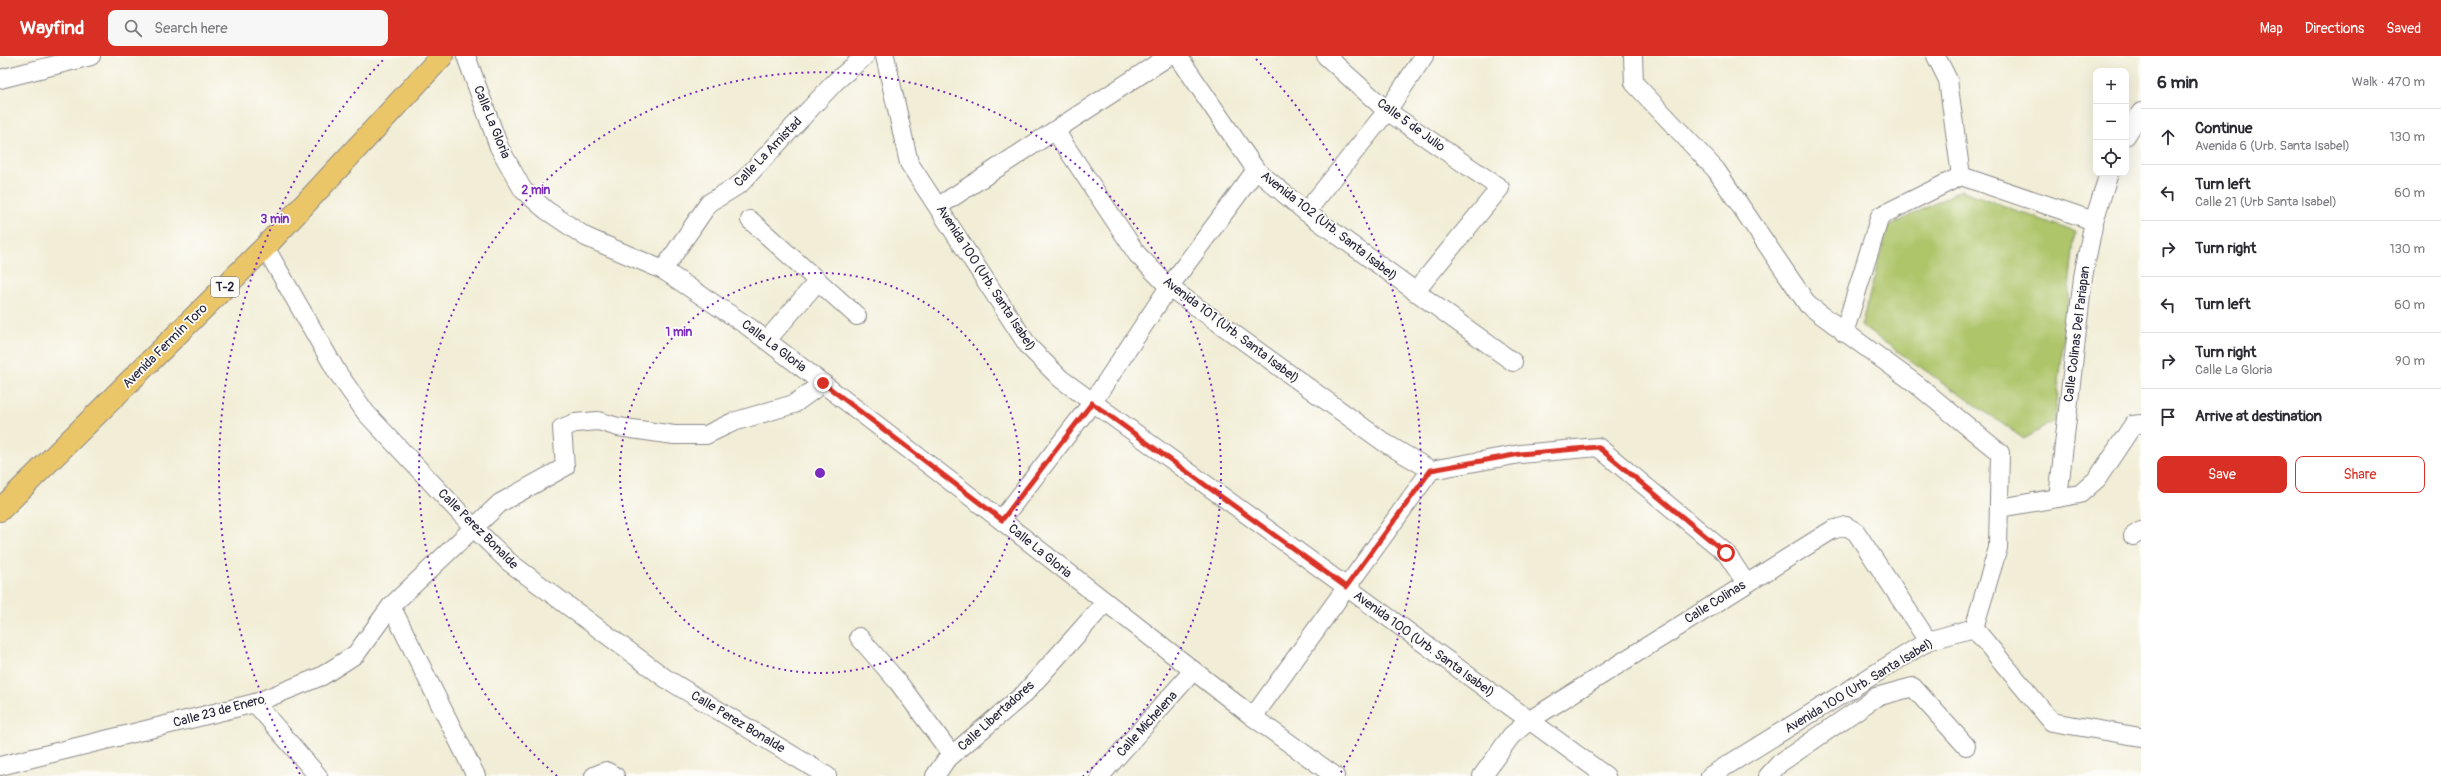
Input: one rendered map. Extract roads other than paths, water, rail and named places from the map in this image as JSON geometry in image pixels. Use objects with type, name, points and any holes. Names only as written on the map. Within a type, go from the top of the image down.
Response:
[{"type":"highway","name":"Avenida Fermín Toro","points":[[0,510],[265,247],[442,56]]},
{"type":"street","points":[[0,79],[92,56]]},
{"type":"street","name":"Calle La Gloria","points":[[466,56],[499,147],[523,190],[546,210],[586,237],[663,270],[700,293],[767,340],[1002,520],[1105,603],[1193,671],[1253,717],[1335,776]]},
{"type":"street","name":"Calle La Amistad","points":[[663,270],[709,203],[740,184],[834,82],[865,56]]},
{"type":"street","name":"Avenida 100 (Urb. Santa Isabel)","points":[[885,56],[910,163],[1030,347],[1061,379],[1606,776]]},
{"type":"street","points":[[939,206],[1056,132],[1169,56]]},
{"type":"street","name":"Avenida 102 (Urb. Santa Isabel)","points":[[1178,56],[1256,170],[1306,212],[1513,362]]},
{"type":"street","name":"Calle 5 de Julio","points":[[1326,56],[1387,111],[1500,188],[1415,292]]},
{"type":"street","points":[[1306,212],[1387,111],[1424,56]]},
{"type":"street","points":[[1633,56],[1634,83],[1716,170],[1808,305],[1844,333],[1916,384],[2000,453],[1998,548],[1974,628],[2052,722],[2141,737]]},
{"type":"street","points":[[1936,56],[1948,80],[1961,176]]},
{"type":"street","points":[[2129,131],[2141,112]]},
{"type":"street","name":"Avenida 101 (Urb. Santa Isabel)","points":[[1056,132],[1137,254],[1169,287],[1385,443],[1431,470]]},
{"type":"street","points":[[1002,520],[1092,403],[1169,287],[1256,170]]},
{"type":"street","points":[[1844,333],[1880,216],[1961,176],[2094,221]]},
{"type":"street","name":"Calle Colinas Del Pariapan","points":[[2058,498],[2083,277],[2094,221],[2108,176]]},
{"type":"street","points":[[750,220],[856,316]]},
{"type":"street","name":"Calle Perez Bonalde","points":[[265,247],[337,372],[366,413],[475,529],[509,562],[665,678],[827,776]]},
{"type":"street","points":[[767,340],[818,281]]},
{"type":"street","name":"Calle 23 de Enero","points":[[0,766],[255,703],[322,676],[356,654],[391,606],[475,529],[500,503],[565,467],[562,428],[575,423],[598,421],[618,427],[674,436],[706,435],[733,422],[794,404],[823,383]]},
{"type":"street","points":[[2000,508],[2080,494],[2096,479],[2133,425],[2141,424]]},
{"type":"street","points":[[1253,717],[1431,470],[1520,454],[1598,447],[1726,553],[1746,582]]},
{"type":"street","name":"Calle Colinas","points":[[1482,776],[1511,736],[1530,720],[1746,582],[1832,530],[1846,526],[1856,532],[1928,641]]},
{"type":"street","name":"Calle Libertadores","points":[[934,776],[952,755],[1024,694],[1105,603]]},
{"type":"street","points":[[391,606],[476,776]]},
{"type":"street","name":"Avenida 100 (Urb. Santa Isabel)","points":[[1710,776],[1928,641],[1974,628]]},
{"type":"street","points":[[859,637],[898,682],[952,755]]},
{"type":"street","name":"Calle Michelena","points":[[1100,776],[1193,671]]},
{"type":"street","points":[[1768,776],[1780,762],[1876,697],[1912,687],[1966,746]]},
{"type":"street","points":[[255,703],[318,776]]},
{"type":"street","points":[[594,776],[606,771],[615,776]]}]
